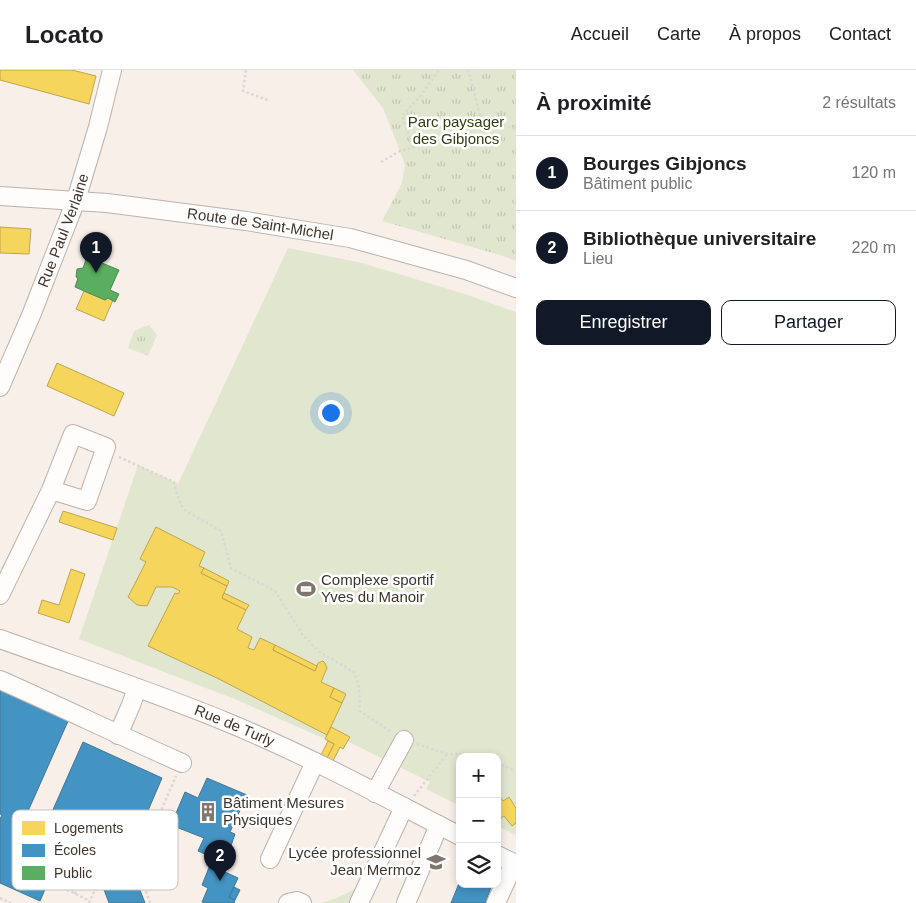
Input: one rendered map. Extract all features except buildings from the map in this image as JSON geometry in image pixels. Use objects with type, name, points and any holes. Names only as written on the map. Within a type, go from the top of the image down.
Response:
[{"type":"street","name":"Rue Paul Verlaine","points":[[0,387],[32,313],[76,200],[98,127],[112,70]]},
{"type":"street","name":"Route de Saint-Michel","points":[[0,196],[107,203],[246,221],[350,238],[466,270],[516,288]]},
{"type":"street","points":[[0,596],[51,490],[73,434],[106,447],[87,501],[51,490]]},
{"type":"street","name":"Rue de Turly","points":[[0,639],[225,722],[315,762],[456,834]]},
{"type":"street","points":[[0,680],[182,763]]},
{"type":"street","points":[[118,735],[137,688]]},
{"type":"street","points":[[375,793],[404,740]]},
{"type":"street","points":[[270,858],[315,762]]},
{"type":"street","points":[[359,903],[404,807]]},
{"type":"street","points":[[406,903],[439,825]]},
{"type":"street","points":[[496,903],[515,864],[501,857]]},
{"type":"street","points":[[288,903],[297,901],[302,903]]},
{"type":"path","points":[[246,70],[243,91],[270,101]]},
{"type":"path","points":[[413,148],[402,116],[439,70]]},
{"type":"path","points":[[467,70],[480,116]]},
{"type":"path","points":[[380,162],[400,151],[438,141],[462,129],[480,116]]},
{"type":"path","points":[[480,116],[516,130]]},
{"type":"path","points":[[104,451],[174,482],[178,499],[186,511],[221,531],[232,568],[275,592],[303,635],[318,650],[354,672],[359,687],[360,711],[404,740],[447,754],[456,754]]},
{"type":"path","points":[[404,807],[447,754]]},
{"type":"path","points":[[161,810],[182,763]]},
{"type":"path","points":[[501,765],[516,771]]},
{"type":"path","points":[[68,890],[90,902],[95,890]]},
{"type":"path","points":[[74,890],[76,894]]},
{"type":"path","points":[[146,890],[150,903]]},
{"type":"path","points":[[0,898],[11,903]]},
{"type":"green space","name":"Parc paysager des Gibjoncs","points":[[353,70],[516,70],[516,261],[382,221],[402,183],[405,165],[383,108]]},
{"type":"green space","name":"Complexe sportif Yves du Manoir","points":[[288,248],[362,263],[465,294],[516,312],[516,835],[501,828],[501,753],[456,753],[456,804],[426,789],[430,782],[347,741],[349,736],[331,727],[325,739],[237,700],[79,639],[138,465],[178,484]]},
{"type":"green space","points":[[149,325],[157,335],[148,356],[128,348],[134,331]]},
{"type":"green space","points":[[353,890],[356,891],[355,903],[321,903],[337,898]]},
{"type":"place","name":"Bourges Gibjoncs","points":[[96,273]]},
{"type":"place","name":"Complexe sportif Yves du Manoir","points":[[306,589]]},
{"type":"place","name":"Bâtiment Mesures Physiques","points":[[208,812]]},
{"type":"place","name":"Lycée professionnel Jean Mermoz","points":[[436,862]]},
{"type":"place","name":"Bibliothèque universitaire","points":[[220,881]]}]
